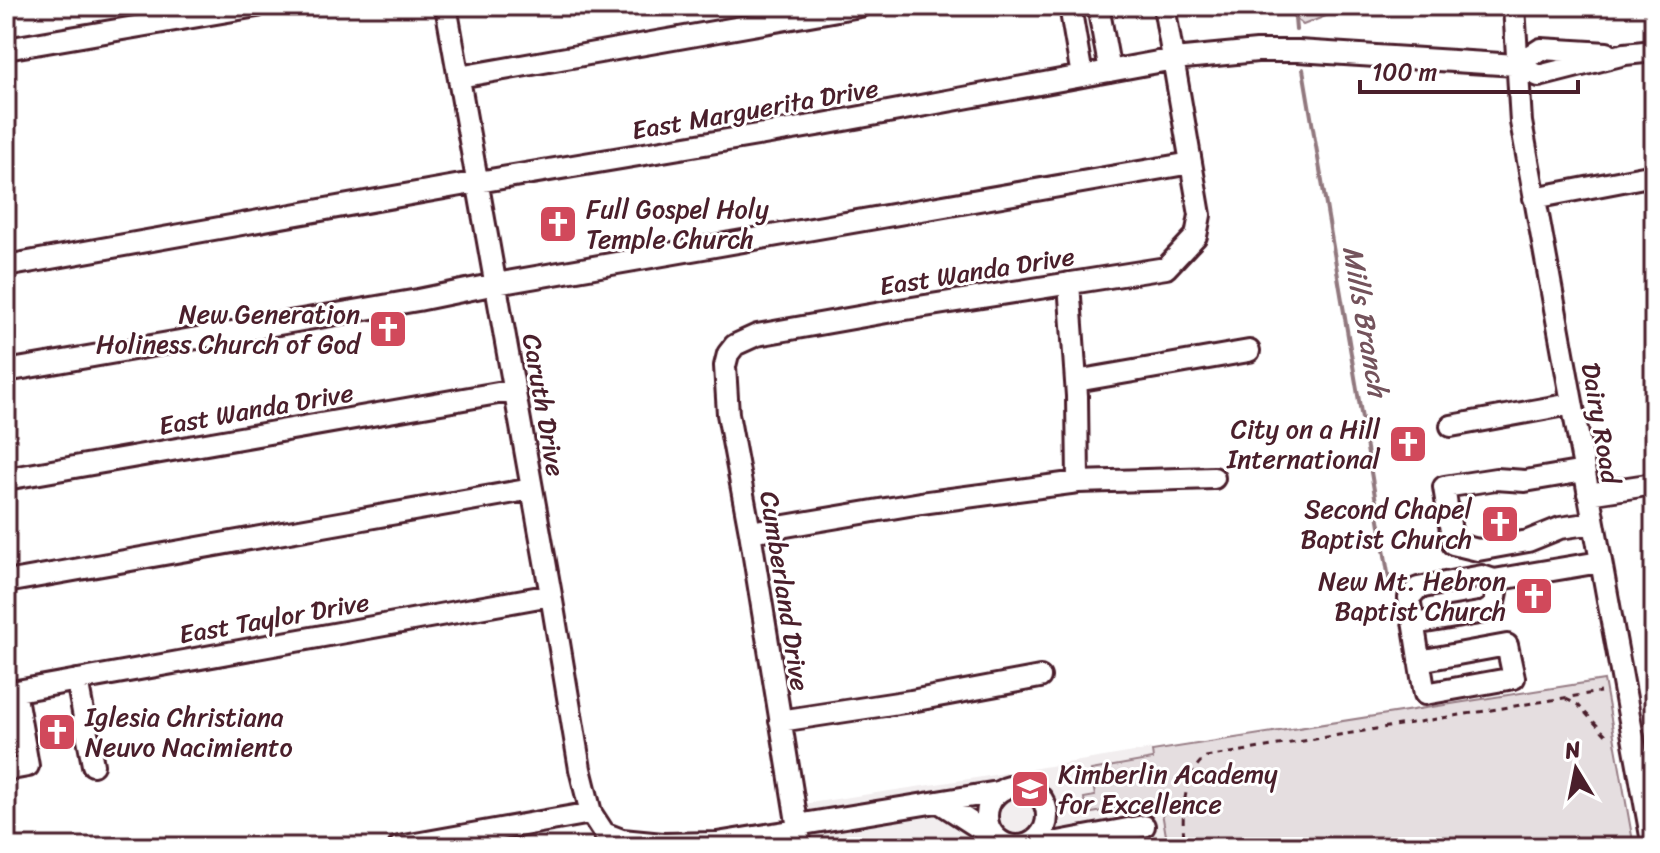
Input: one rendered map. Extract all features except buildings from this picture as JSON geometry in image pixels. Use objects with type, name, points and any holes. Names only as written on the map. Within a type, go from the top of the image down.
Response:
[{"type":"street","points":[[7,43],[257,6]]},
{"type":"street","name":"Caruth Drive","points":[[446,6],[580,769],[591,813]]},
{"type":"street","points":[[459,77],[860,6]]},
{"type":"street","points":[[1070,6],[1082,76]]},
{"type":"street","points":[[1098,6],[1110,71]]},
{"type":"street","points":[[6,371],[1191,163],[1164,6]]},
{"type":"street","name":"Dairy Road","points":[[1514,6],[1521,122],[1600,562],[1648,794],[1653,847]]},
{"type":"street","name":"East Marguerita Drive","points":[[6,266],[823,124],[1174,59],[1257,51],[1298,51],[1516,65],[1539,76],[1625,54],[1654,51]]},
{"type":"street","name":"East Wanda Drive","points":[[735,345],[757,335],[1166,268],[1196,236],[1200,215],[1191,163]]},
{"type":"street","points":[[1534,198],[1654,175]]},
{"type":"street","points":[[1069,283],[1076,381],[1078,482]]},
{"type":"street","name":"Cumberland Drive","points":[[735,345],[728,354],[725,366],[728,414],[799,834]]},
{"type":"street","points":[[1076,381],[1249,351]]},
{"type":"street","name":"East Wanda Drive","points":[[6,479],[515,390]]},
{"type":"street","points":[[1451,426],[1571,404]]},
{"type":"street","points":[[1584,471],[1525,481],[1496,479],[1444,487],[1453,544],[1478,550],[1528,541],[1560,528],[1593,523]]},
{"type":"street","points":[[750,532],[921,503],[1078,482],[1214,478]]},
{"type":"street","points":[[1588,494],[1654,484]]},
{"type":"street","points":[[6,582],[532,489]]},
{"type":"street","points":[[1419,661],[1409,598],[1418,588],[1482,576],[1494,580],[1600,562]]},
{"type":"street","points":[[1414,624],[1485,612],[1494,606],[1497,592],[1494,580]]},
{"type":"street","name":"East Taylor Drive","points":[[10,692],[551,595]]},
{"type":"street","points":[[780,721],[1040,677]]},
{"type":"street","points":[[77,680],[93,765]]},
{"type":"street","points":[[6,770],[28,766],[10,692]]},
{"type":"street","points":[[399,847],[591,813],[604,833],[622,840],[708,845],[799,834],[939,802],[998,792],[1017,786],[1027,787],[1043,799],[1048,818],[1041,836],[1024,846],[1013,847],[1003,844],[939,802]]},
{"type":"street","points":[[995,838],[987,819],[987,809],[998,792]]},
{"type":"street","points":[[1033,842],[1058,842],[1144,826]]},
{"type":"path","points":[[1185,847],[1185,799],[1195,767],[1206,757],[1600,692]]},
{"type":"path","points":[[1564,698],[1578,705],[1607,736]]},
{"type":"shaded area","points":[[1281,6],[1351,6],[1303,25]]},
{"type":"shaded area","points":[[1604,680],[1634,847],[1168,847],[1160,801],[1086,814],[1084,798],[1095,796],[1091,770],[1153,759],[1152,751]]},
{"type":"shaded area","name":"Kimberlin Academy for Excellence","points":[[1152,749],[1168,847],[811,847],[803,804]]},
{"type":"waterway","name":"Mills Branch","points":[[1294,6],[1296,30]]},
{"type":"waterway","name":"Mills Branch","points":[[1303,69],[1389,579]]},
{"type":"place","name":"Full Gospel Holy Temple Church","points":[[558,224]]},
{"type":"place","name":"New Generation Holiness Church of God","points":[[388,329]]},
{"type":"place","name":"City on a Hill International","points":[[1408,444]]},
{"type":"place","name":"Second Chapel Baptist Church","points":[[1500,524]]},
{"type":"place","name":"New Mt. Hebron Baptist Church","points":[[1534,596]]},
{"type":"place","name":"Iglesia Christiana Neuvo Nacimiento","points":[[57,732]]},
{"type":"place","name":"Kimberlin Academy for Excellence","points":[[1030,789]]}]
